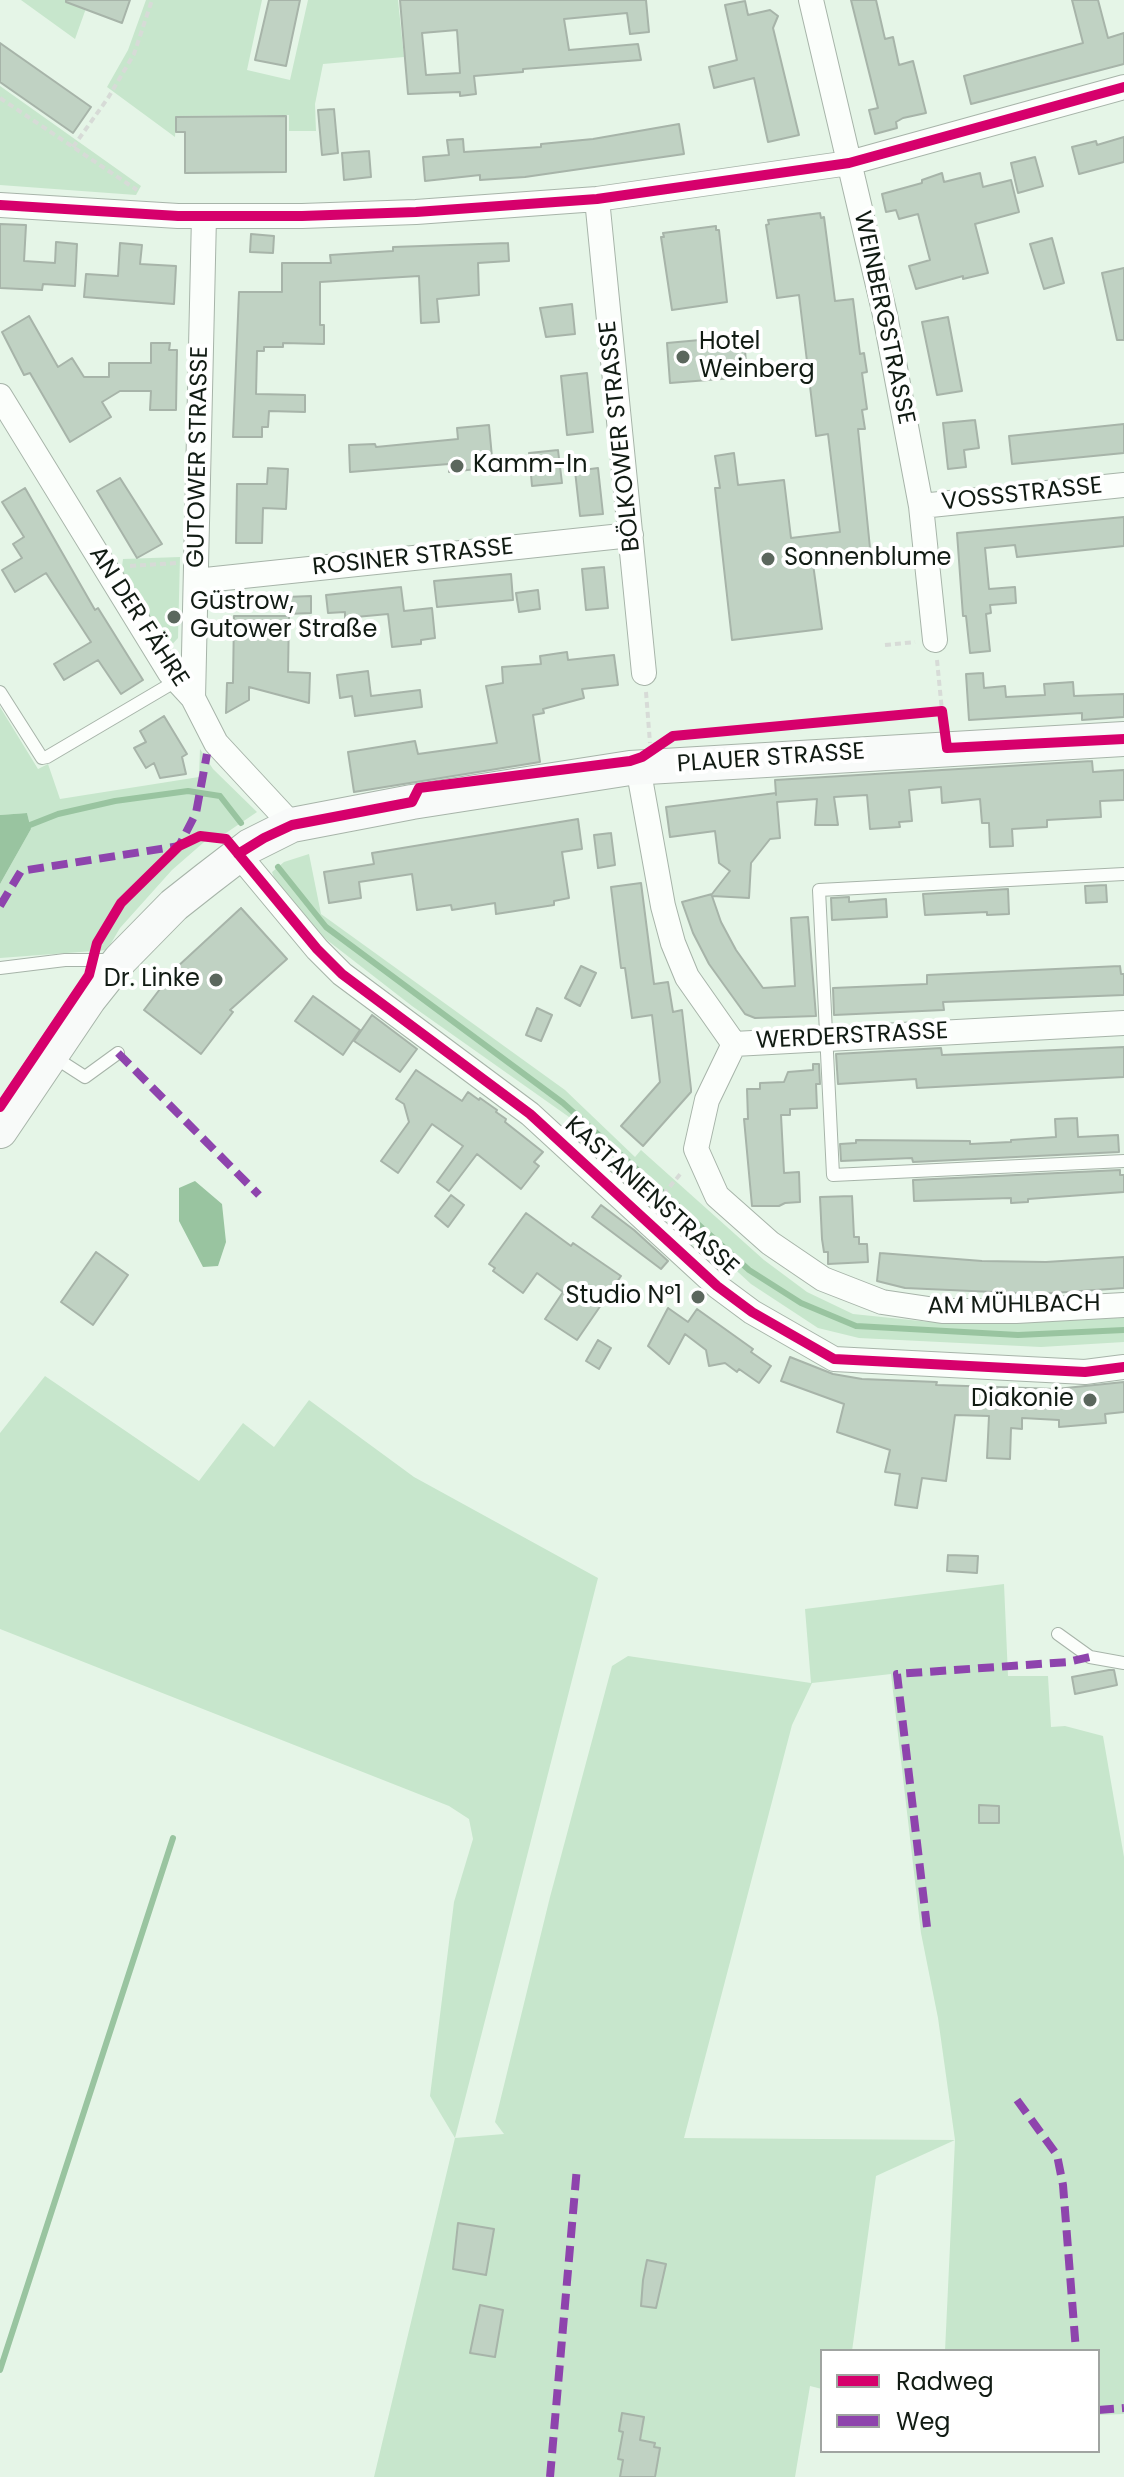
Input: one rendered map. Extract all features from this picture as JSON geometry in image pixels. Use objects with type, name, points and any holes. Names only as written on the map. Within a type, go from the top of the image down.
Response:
[{"type":"main road","name":"PLAUER STRASSE","points":[[0,1131],[89,999],[120,960],[174,905],[238,854],[292,825],[644,758],[1124,739]]},
{"type":"street","name":"WEINBERGSTRASSE","points":[[811,0],[885,315],[921,506],[936,649]]},
{"type":"street","points":[[0,205],[204,216],[416,212],[597,199],[849,163],[1124,87]]},
{"type":"street","name":"BÖLKOWER STRASSE","points":[[597,199],[644,673]]},
{"type":"street","name":"GUTOWER STRASSE","points":[[184,690],[204,216]]},
{"type":"street","name":"AN DER FÄHRE","points":[[0,396],[216,743],[292,825]]},
{"type":"street","name":"VOSSSTRASSE","points":[[921,506],[1124,485]]},
{"type":"street","name":"ROSINER STRASSE","points":[[190,572],[631,535]]},
{"type":"street","name":"WERDERSTRASSE","points":[[644,758],[663,906],[673,943],[687,977],[734,1044],[1124,1023]]},
{"type":"street","name":"KASTANIENSTRASSE","points":[[238,854],[317,949],[342,974],[530,1114],[717,1286],[752,1312],[834,1359],[1085,1372],[1124,1367]]},
{"type":"street","name":"AM MÜHLBACH","points":[[734,1044],[707,1100],[696,1149],[717,1196],[770,1243],[823,1279],[882,1302],[942,1311],[1016,1311],[1124,1305]]},
{"type":"lane","points":[[0,692],[42,758],[184,690]]},
{"type":"lane","points":[[1124,874],[819,890],[833,1175],[1124,1161]]},
{"type":"lane","points":[[0,968],[65,960],[120,960]]},
{"type":"lane","points":[[52,1055],[85,1077],[118,1053]]},
{"type":"lane","points":[[1058,1634],[1090,1657],[1124,1663]]},
{"type":"path","points":[[73,147],[134,54],[152,0]]},
{"type":"path","points":[[0,98],[148,198]]},
{"type":"path","points":[[105,567],[190,572]]},
{"type":"path","points":[[936,649],[942,711]]},
{"type":"path","points":[[644,758],[649,720]]},
{"type":"path","points":[[656,1204],[682,1172]]},
{"type":"shaded area","points":[[21,0],[89,0],[75,39]]},
{"type":"shaded area","points":[[146,0],[262,0],[247,70],[290,80],[308,0],[398,0],[404,57],[323,64],[315,104],[316,131],[289,131],[289,115],[176,116],[175,137],[107,87],[128,50]]},
{"type":"shaded area","points":[[0,86],[141,186],[136,195],[0,185]]},
{"type":"shaded area","points":[[180,557],[178,638],[167,650],[121,575],[123,559]]},
{"type":"shaded area","points":[[0,707],[38,769],[48,764],[60,799],[199,777],[200,749],[213,769],[257,812],[226,833],[211,836],[172,870],[120,928],[107,950],[0,958],[0,884],[31,829],[27,813],[0,815]]},
{"type":"shaded area","points":[[27,813],[31,829],[0,884],[0,815]]},
{"type":"shaded area","points":[[309,854],[321,914],[565,1090],[635,1157],[641,1150],[764,1260],[807,1292],[853,1314],[930,1322],[1124,1318],[1124,1342],[1041,1347],[859,1338],[818,1328],[751,1284],[569,1117],[412,1006],[318,933],[278,888],[272,872],[284,862]]},
{"type":"shaded area","points":[[195,1181],[222,1204],[226,1242],[218,1266],[203,1267],[179,1221],[179,1188]]},
{"type":"shaded area","points":[[45,1376],[199,1481],[243,1423],[274,1447],[309,1400],[414,1477],[598,1578],[455,2138],[430,2096],[454,1902],[473,1839],[469,1819],[449,1806],[0,1629],[0,1433]]},
{"type":"shaded area","points":[[1004,1584],[1008,1676],[1048,1676],[1051,1727],[1065,1726],[1103,1736],[1124,1857],[1124,2414],[1100,2415],[1100,2349],[945,2349],[955,2140],[876,2176],[852,2349],[820,2349],[820,2388],[810,2386],[795,2477],[374,2477],[455,2138],[504,2134],[495,2122],[550,1897],[612,1666],[628,1656],[811,1683],[805,1609]],"holes":[[[891,1674],[921,1933],[938,2018],[955,2140],[684,2138],[792,1725],[812,1683]]]},
{"type":"building","points":[[66,0],[130,0],[122,23]]},
{"type":"building","points":[[269,0],[300,0],[286,66],[255,60]]},
{"type":"building","points":[[400,0],[646,0],[649,32],[630,34],[627,13],[564,19],[569,50],[638,44],[641,60],[474,76],[476,94],[408,94]],"holes":[[[457,30],[460,73],[426,75],[422,33]]]},
{"type":"building","points":[[851,0],[876,0],[885,39],[893,37],[899,65],[913,61],[926,113],[903,118],[896,122],[897,128],[875,134],[869,110],[878,108]]},
{"type":"building","points":[[1072,0],[1098,0],[1108,38],[1124,33],[1124,64],[971,104],[964,76],[1083,43]]},
{"type":"building","points":[[745,1],[748,15],[770,10],[778,16],[773,28],[799,135],[768,142],[754,78],[714,88],[709,67],[737,60],[725,5]]},
{"type":"building","points":[[0,43],[91,107],[73,133],[0,82]]},
{"type":"building","points":[[334,109],[338,153],[322,155],[318,110]]},
{"type":"building","points":[[286,116],[286,172],[185,173],[185,132],[176,132],[176,117]]},
{"type":"building","points":[[679,124],[684,154],[525,177],[480,180],[480,175],[425,181],[423,157],[449,155],[447,140],[463,139],[464,152],[541,147],[541,144],[593,139]]},
{"type":"building","points":[[1124,137],[1124,162],[1079,174],[1072,147],[1096,141],[1097,145]]},
{"type":"building","points":[[369,151],[371,177],[344,180],[342,153]]},
{"type":"building","points":[[1035,157],[1043,186],[1018,193],[1011,163]]},
{"type":"building","points":[[942,173],[944,182],[980,173],[983,187],[1011,180],[1019,212],[975,224],[988,273],[963,279],[963,276],[916,289],[909,266],[930,260],[918,214],[899,219],[896,210],[886,212],[882,194],[922,183],[922,180]]},
{"type":"building","points":[[820,213],[821,218],[824,217],[835,301],[853,299],[860,354],[864,353],[867,372],[862,373],[867,409],[862,410],[865,429],[858,429],[871,558],[813,564],[822,629],[732,640],[715,488],[720,488],[715,456],[734,453],[738,485],[784,480],[791,538],[840,532],[828,434],[816,436],[799,295],[777,298],[766,225],[769,224],[768,220]]},
{"type":"building","points":[[0,224],[26,225],[24,261],[55,263],[56,242],[77,244],[75,286],[43,284],[42,290],[0,288]]},
{"type":"building","points":[[716,226],[727,302],[672,310],[661,237],[664,237],[663,233]]},
{"type":"building","points":[[251,234],[274,236],[273,253],[250,252]]},
{"type":"building","points":[[1052,238],[1064,283],[1044,289],[1030,244]]},
{"type":"building","points":[[120,243],[142,245],[140,264],[176,266],[174,304],[84,297],[86,274],[118,276]]},
{"type":"building","points":[[508,243],[509,261],[478,263],[479,295],[437,299],[439,322],[421,323],[419,276],[320,282],[320,325],[324,325],[324,344],[283,343],[283,347],[264,347],[264,351],[257,351],[256,394],[305,395],[305,412],[269,411],[268,427],[262,427],[262,437],[233,437],[239,292],[282,292],[282,263],[331,263],[330,255],[393,251],[393,247]]},
{"type":"building","points":[[1124,268],[1124,340],[1117,340],[1102,273]]},
{"type":"building","points":[[572,304],[575,334],[546,337],[540,308]]},
{"type":"building","points":[[29,316],[58,367],[72,358],[84,377],[109,377],[109,363],[151,363],[151,343],[170,343],[169,350],[177,350],[176,410],[150,410],[151,391],[120,391],[102,402],[111,417],[70,442],[30,373],[24,375],[2,332]]},
{"type":"building","points":[[948,317],[962,391],[937,395],[922,322]]},
{"type":"building","points":[[744,336],[747,377],[670,383],[667,343]]},
{"type":"building","points":[[587,373],[593,432],[567,435],[561,376]]},
{"type":"building","points":[[975,420],[979,448],[964,450],[966,467],[948,469],[943,423]]},
{"type":"building","points":[[1124,424],[1124,453],[1012,464],[1009,436]]},
{"type":"building","points":[[489,425],[492,457],[476,458],[477,469],[449,472],[449,464],[350,472],[349,445],[375,444],[376,447],[458,439],[457,428]]},
{"type":"building","points":[[558,450],[562,483],[532,486],[529,453]]},
{"type":"building","points":[[268,468],[288,469],[286,509],[263,508],[262,543],[236,543],[237,484],[267,484]]},
{"type":"building","points":[[598,468],[603,514],[580,516],[575,471]]},
{"type":"building","points":[[120,478],[162,544],[137,558],[97,491]]},
{"type":"building","points":[[25,488],[95,610],[98,608],[143,680],[121,694],[98,660],[64,680],[54,664],[91,642],[46,573],[15,592],[2,570],[22,558],[13,544],[24,537],[2,502]]},
{"type":"building","points":[[1124,517],[1124,546],[1017,557],[1015,545],[985,548],[989,589],[1015,587],[1016,603],[990,605],[991,613],[986,614],[990,651],[970,653],[966,616],[963,616],[957,533]]},
{"type":"building","points":[[604,567],[608,608],[586,610],[582,569]]},
{"type":"building","points":[[511,574],[513,600],[437,607],[434,581]]},
{"type":"building","points":[[401,587],[404,611],[432,608],[435,638],[421,640],[421,644],[392,647],[388,614],[345,618],[345,612],[328,613],[326,595]]},
{"type":"building","points":[[538,590],[540,609],[519,612],[516,593]]},
{"type":"building","points":[[311,596],[311,613],[287,614],[286,597]]},
{"type":"building","points":[[234,616],[289,616],[288,672],[310,673],[309,703],[249,687],[249,700],[226,713],[227,683],[233,683]]},
{"type":"building","points":[[567,652],[568,660],[614,655],[618,685],[582,689],[584,698],[543,709],[544,713],[533,715],[540,762],[354,792],[348,752],[415,741],[418,754],[497,743],[486,686],[503,683],[502,667],[541,664],[540,656]]},
{"type":"building","points":[[368,671],[371,696],[420,690],[422,707],[355,716],[352,696],[340,698],[337,675]]},
{"type":"building","points":[[983,673],[984,688],[1005,686],[1006,697],[1045,695],[1044,684],[1073,682],[1074,696],[1124,694],[1124,717],[1082,720],[1082,713],[969,720],[966,674]]},
{"type":"building","points":[[164,716],[187,754],[182,757],[186,774],[160,778],[154,763],[146,768],[134,748],[146,742],[140,731]]},
{"type":"building","points":[[1092,761],[1093,772],[1124,770],[1124,800],[1100,801],[1101,817],[1047,820],[1047,827],[1012,829],[1013,846],[990,847],[989,823],[982,823],[980,799],[942,803],[941,787],[909,790],[912,821],[899,822],[900,827],[870,829],[867,795],[834,797],[838,825],[815,825],[817,799],[777,802],[780,838],[770,839],[751,863],[749,898],[712,896],[736,950],[763,988],[795,986],[791,918],[808,917],[816,1016],[755,1018],[745,1014],[709,964],[682,902],[712,894],[730,871],[719,863],[715,831],[670,837],[666,807],[776,793],[775,780]]},
{"type":"building","points":[[578,819],[582,849],[562,852],[569,898],[554,901],[554,905],[496,914],[495,903],[452,910],[451,905],[417,910],[412,874],[359,882],[361,898],[329,903],[324,872],[374,864],[372,853]]},
{"type":"building","points":[[611,833],[615,865],[598,868],[594,835]]},
{"type":"building","points":[[641,883],[654,984],[668,982],[673,1012],[682,1010],[691,1089],[643,1146],[621,1126],[660,1082],[652,1015],[632,1018],[625,968],[621,968],[611,887]]},
{"type":"building","points":[[1106,885],[1107,902],[1086,903],[1085,886]]},
{"type":"building","points":[[1008,889],[1009,914],[925,915],[923,894]]},
{"type":"building","points":[[849,897],[849,902],[886,899],[887,917],[832,920],[831,898]]},
{"type":"building","name":"Dr. Linke","points":[[241,908],[287,959],[230,1010],[233,1012],[201,1054],[144,1010],[176,968]]},
{"type":"building","points":[[581,966],[596,973],[580,1006],[565,998]]},
{"type":"building","points":[[1120,966],[1121,974],[1124,974],[1124,995],[943,1002],[944,1010],[834,1015],[833,988],[927,984],[927,975]]},
{"type":"building","points":[[313,996],[360,1030],[343,1055],[295,1021]]},
{"type":"building","points":[[537,1008],[552,1015],[541,1041],[526,1035]]},
{"type":"building","points":[[372,1015],[417,1049],[400,1072],[354,1041]]},
{"type":"building","points":[[1124,1047],[1124,1077],[917,1088],[916,1079],[838,1084],[836,1054],[941,1048],[942,1055]]},
{"type":"building","points":[[813,1064],[819,1064],[817,1108],[790,1109],[790,1115],[781,1115],[784,1173],[799,1172],[800,1202],[752,1206],[744,1119],[748,1119],[747,1089],[760,1089],[760,1083],[784,1082],[788,1072],[813,1070]]},
{"type":"building","points":[[416,1070],[462,1101],[468,1092],[480,1098],[543,1152],[534,1162],[539,1166],[521,1189],[477,1154],[449,1191],[437,1182],[463,1146],[432,1124],[398,1173],[381,1161],[409,1122],[404,1104],[396,1099]]},
{"type":"building","points":[[1077,1118],[1078,1137],[1118,1135],[1119,1152],[913,1162],[912,1158],[841,1161],[840,1144],[856,1143],[856,1140],[970,1141],[970,1144],[1011,1142],[1056,1137],[1055,1119]]},
{"type":"building","points":[[1120,1170],[1120,1175],[1124,1175],[1124,1192],[1011,1203],[1011,1198],[914,1201],[913,1180]]},
{"type":"building","points":[[451,1195],[464,1205],[448,1227],[435,1216]]},
{"type":"building","points":[[852,1196],[854,1237],[859,1237],[859,1244],[867,1244],[868,1262],[828,1264],[828,1252],[824,1252],[822,1239],[820,1197]]},
{"type":"building","points":[[601,1205],[668,1261],[661,1269],[592,1217]]},
{"type":"building","points":[[526,1213],[571,1246],[573,1243],[621,1276],[577,1340],[545,1319],[563,1292],[537,1273],[523,1293],[493,1271],[495,1268],[489,1264]]},
{"type":"building","points":[[96,1252],[128,1275],[93,1325],[61,1302]]},
{"type":"building","points":[[880,1253],[982,1261],[1046,1262],[1124,1257],[1124,1288],[1038,1294],[905,1288],[877,1281]]},
{"type":"building","points":[[668,1308],[688,1322],[697,1309],[753,1349],[751,1352],[771,1366],[759,1383],[725,1363],[709,1366],[706,1350],[685,1334],[669,1364],[648,1346]]},
{"type":"building","points":[[598,1340],[611,1348],[599,1369],[586,1361]]},
{"type":"building","points":[[790,1357],[833,1374],[862,1379],[937,1382],[936,1385],[1056,1389],[1124,1382],[1124,1412],[1105,1414],[1106,1423],[1059,1427],[1059,1420],[1022,1418],[1022,1429],[1011,1428],[1010,1459],[987,1458],[989,1416],[955,1415],[946,1481],[922,1478],[917,1508],[895,1505],[900,1474],[885,1472],[890,1450],[837,1432],[844,1404],[781,1381]]},
{"type":"building","points":[[948,1555],[978,1556],[977,1573],[947,1571]]},
{"type":"building","points":[[1114,1670],[1117,1685],[1075,1694],[1072,1677]]},
{"type":"building","points":[[979,1805],[999,1806],[999,1823],[979,1823]]},
{"type":"building","points":[[458,2223],[494,2229],[486,2275],[453,2269]]},
{"type":"building","points":[[647,2260],[666,2264],[656,2308],[641,2306]]},
{"type":"building","points":[[480,2305],[503,2310],[495,2357],[470,2353]]},
{"type":"building","points":[[622,2413],[644,2417],[640,2440],[655,2443],[654,2447],[660,2448],[655,2477],[620,2477],[623,2460],[618,2459],[623,2432],[619,2431]]},
{"type":"waterway","points":[[30,825],[58,814],[115,801],[188,791],[220,796],[241,823]]},
{"type":"waterway","points":[[278,867],[326,927],[563,1103],[749,1270],[801,1303],[856,1326],[1018,1335],[1124,1330]]},
{"type":"waterway","points":[[0,2370],[173,1838]]},
{"type":"marked path","points":[[0,906],[21,871],[179,846],[196,813],[207,754]]},
{"type":"marked path","points":[[118,1053],[259,1195]]},
{"type":"marked path","points":[[927,1927],[897,1674],[1068,1662],[1090,1657]]},
{"type":"marked path","points":[[1017,2100],[1057,2155],[1063,2185],[1076,2349]]},
{"type":"marked path","points":[[550,2477],[577,2167]]},
{"type":"marked path","points":[[1100,2410],[1124,2408]]},
{"type":"cycle path","points":[[0,205],[178,216],[302,216],[416,212],[597,199],[849,163],[1124,87]]},
{"type":"cycle path","points":[[238,854],[292,825],[412,802],[419,788],[630,761],[642,757],[673,736],[942,711],[947,748],[1124,739]]},
{"type":"cycle path","points":[[0,1107],[89,975],[97,943],[121,903],[179,846],[200,836],[226,839],[317,949],[342,974],[530,1114],[717,1286],[752,1312],[834,1359],[1085,1372],[1124,1367]]},
{"type":"place","name":"Hotel Weinberg","points":[[683,357]]},
{"type":"place","name":"Kamm-In","points":[[457,466]]},
{"type":"place","name":"Sonnenblume","points":[[768,559]]},
{"type":"place","name":"Güstrow, Gutower Straße","points":[[174,617]]},
{"type":"place","name":"Dr. Linke","points":[[216,980]]},
{"type":"place","name":"Studio N°1","points":[[698,1297]]},
{"type":"place","name":"Diakonie","points":[[1090,1400]]}]
